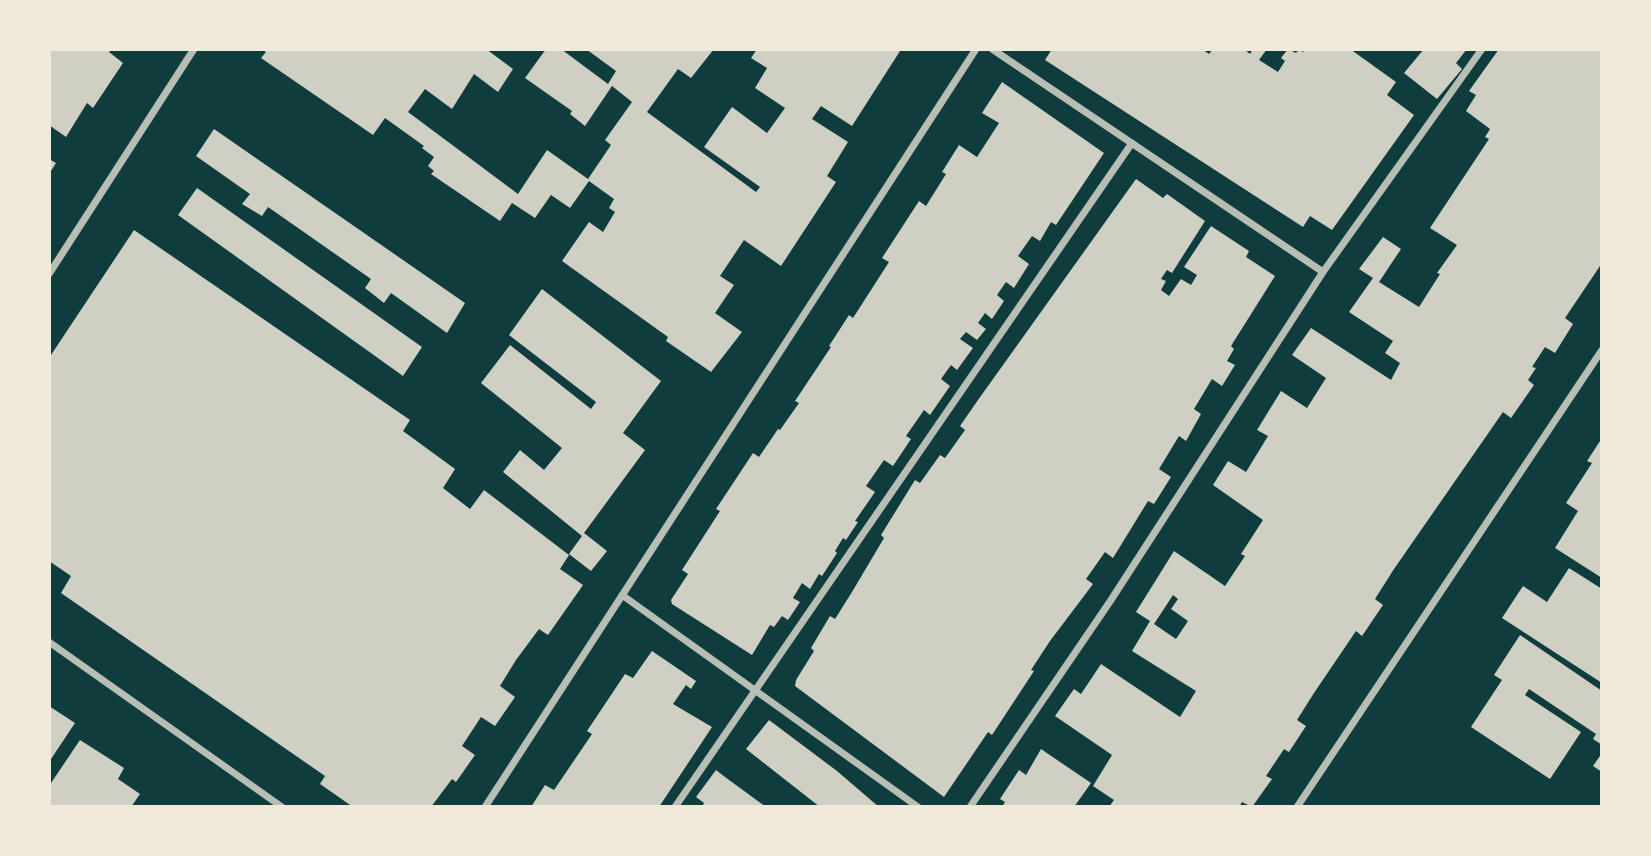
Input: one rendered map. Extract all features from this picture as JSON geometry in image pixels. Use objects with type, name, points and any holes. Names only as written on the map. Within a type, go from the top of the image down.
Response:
[{"type":"street","points":[[49,274],[194,49]]},
{"type":"street","points":[[485,807],[976,49]]},
{"type":"street","points":[[992,49],[1323,272]]},
{"type":"street","points":[[970,807],[1111,600],[1323,272],[1482,49]]},
{"type":"street","points":[[675,807],[1132,144]]},
{"type":"street","points":[[1297,807],[1602,350]]},
{"type":"street","points":[[622,595],[918,807]]},
{"type":"street","points":[[49,642],[282,807]]},
{"type":"building","points":[[49,49],[111,49],[109,52],[123,63],[93,108],[87,103],[66,137],[49,125]]},
{"type":"building","points":[[261,49],[486,49],[513,69],[498,92],[474,74],[452,109],[425,89],[408,112],[518,194],[547,150],[588,179],[611,145],[605,140],[632,102],[612,86],[585,126],[570,114],[572,111],[525,78],[546,49],[561,49],[608,84],[616,71],[586,49],[714,49],[691,78],[678,69],[647,112],[756,192],[760,187],[704,147],[732,107],[767,133],[785,108],[755,88],[767,68],[751,58],[757,49],[900,51],[852,126],[821,106],[812,119],[848,142],[827,176],[836,182],[781,266],[744,240],[720,276],[734,285],[715,313],[742,332],[711,372],[666,341],[668,337],[562,261],[589,222],[603,232],[615,212],[609,208],[614,199],[589,181],[570,208],[551,195],[535,218],[512,203],[500,221],[431,174],[434,171],[428,166],[434,157],[422,148],[424,146],[385,118],[373,135],[261,58],[266,52]]},
{"type":"building","points":[[1052,49],[1202,49],[1209,54],[1213,49],[1244,49],[1250,54],[1253,49],[1267,49],[1259,60],[1278,72],[1285,61],[1281,58],[1288,49],[1296,53],[1299,49],[1303,52],[1305,49],[1350,49],[1396,82],[1387,95],[1414,115],[1332,230],[1310,216],[1303,227],[1045,60]]},
{"type":"building","points":[[1424,49],[1467,49],[1456,63],[1462,69],[1437,99],[1404,73]]},
{"type":"building","points":[[1499,49],[1602,49],[1602,263],[1565,318],[1573,324],[1555,353],[1545,347],[1532,367],[1536,368],[1528,380],[1534,385],[1511,418],[1503,412],[1394,569],[1375,599],[1383,605],[1362,636],[1356,631],[1314,693],[1297,720],[1306,726],[1289,752],[1284,749],[1266,776],[1272,779],[1252,807],[1242,802],[1239,807],[1109,807],[1114,800],[1093,786],[1112,755],[1055,716],[1074,689],[1081,694],[1101,664],[1180,717],[1196,691],[1132,651],[1150,621],[1136,612],[1174,551],[1225,586],[1245,556],[1241,554],[1263,520],[1213,485],[1228,461],[1246,472],[1268,436],[1257,430],[1281,391],[1307,408],[1326,378],[1292,355],[1311,328],[1391,380],[1400,363],[1385,353],[1393,341],[1349,312],[1373,278],[1359,269],[1383,237],[1401,249],[1379,282],[1419,307],[1440,274],[1437,273],[1457,245],[1430,228],[1489,139],[1485,137],[1490,129],[1466,111],[1476,95],[1469,91]],"holes":[[[1173,595],[1178,599],[1171,609],[1188,621],[1176,639],[1154,624]]]},
{"type":"building","points":[[1002,82],[1104,153],[1056,225],[1051,222],[1040,241],[1032,236],[1018,256],[1029,264],[1014,288],[1006,282],[997,295],[1004,301],[992,319],[985,313],[978,323],[986,329],[977,340],[966,332],[960,339],[973,348],[957,370],[951,365],[941,379],[950,386],[930,415],[924,410],[906,436],[911,439],[893,466],[884,460],[866,486],[875,492],[855,521],[858,522],[846,540],[843,538],[822,576],[819,574],[810,589],[802,583],[793,598],[800,602],[788,620],[782,616],[774,627],[770,625],[752,655],[672,604],[671,600],[688,574],[682,570],[720,511],[716,509],[753,453],[759,457],[799,403],[795,401],[831,347],[829,346],[849,315],[853,318],[889,262],[882,258],[919,201],[926,206],[946,174],[942,172],[959,145],[977,157],[999,123],[982,113]]},
{"type":"building","points":[[214,129],[465,303],[447,333],[391,293],[384,303],[365,288],[371,279],[268,207],[262,216],[242,204],[250,194],[196,156]]},
{"type":"building","points":[[49,159],[56,163],[49,174]]},
{"type":"building","points":[[1136,179],[1163,198],[1167,194],[1205,221],[1172,273],[1167,270],[1161,279],[1166,281],[1161,290],[1169,296],[1181,279],[1191,285],[1197,275],[1184,267],[1211,226],[1249,251],[1246,257],[1275,276],[1231,346],[1234,349],[1227,361],[1235,365],[1222,386],[1212,379],[1194,409],[1201,414],[1186,441],[1179,436],[1159,469],[1171,477],[1154,504],[1148,501],[1113,558],[1105,552],[1086,579],[1093,584],[1050,641],[1031,670],[1034,671],[992,735],[988,732],[944,797],[795,686],[796,680],[814,651],[811,648],[830,616],[835,619],[852,592],[884,538],[881,535],[915,480],[920,483],[940,455],[945,458],[965,430],[960,426]]},
{"type":"building","points":[[197,188],[422,347],[403,376],[178,215]]},
{"type":"building","points":[[134,230],[410,420],[403,431],[455,469],[443,488],[470,509],[484,490],[569,555],[560,569],[583,585],[548,635],[539,629],[516,660],[500,686],[515,697],[495,726],[481,717],[462,746],[475,755],[456,782],[452,779],[431,807],[353,807],[320,784],[325,776],[61,593],[71,576],[49,561],[49,358]]},
{"type":"building","points":[[542,289],[661,381],[623,433],[645,450],[584,533],[607,551],[591,571],[569,554],[582,536],[503,472],[520,450],[544,470],[562,448],[481,383],[510,345],[591,409],[596,402],[509,335]]},
{"type":"building","points":[[1602,438],[1602,578],[1555,548],[1578,511],[1566,503],[1592,463],[1587,461]]},
{"type":"building","points":[[1569,568],[1602,589],[1602,683],[1502,618],[1523,586],[1547,602]]},
{"type":"building","points":[[1520,635],[1602,691],[1602,745],[1593,739],[1596,734],[1529,689],[1525,695],[1581,732],[1550,779],[1471,727],[1502,680],[1494,675]]},
{"type":"building","points":[[652,651],[696,681],[691,689],[686,685],[673,704],[712,727],[659,807],[531,807],[545,785],[554,790],[592,734],[587,731],[625,674],[633,678]]},
{"type":"building","points":[[49,706],[75,723],[49,762]]},
{"type":"building","points":[[769,720],[837,771],[879,807],[820,807],[746,749]]},
{"type":"building","points":[[80,740],[124,768],[118,779],[140,794],[131,807],[49,807],[49,786]]},
{"type":"building","points":[[1041,749],[1091,783],[1074,807],[1002,807],[1005,802],[1000,799],[1019,770],[1026,775]]},
{"type":"building","points":[[1602,753],[1602,772],[1593,766]]},
{"type":"building","points":[[716,770],[766,807],[702,807],[704,803],[696,797]]}]
